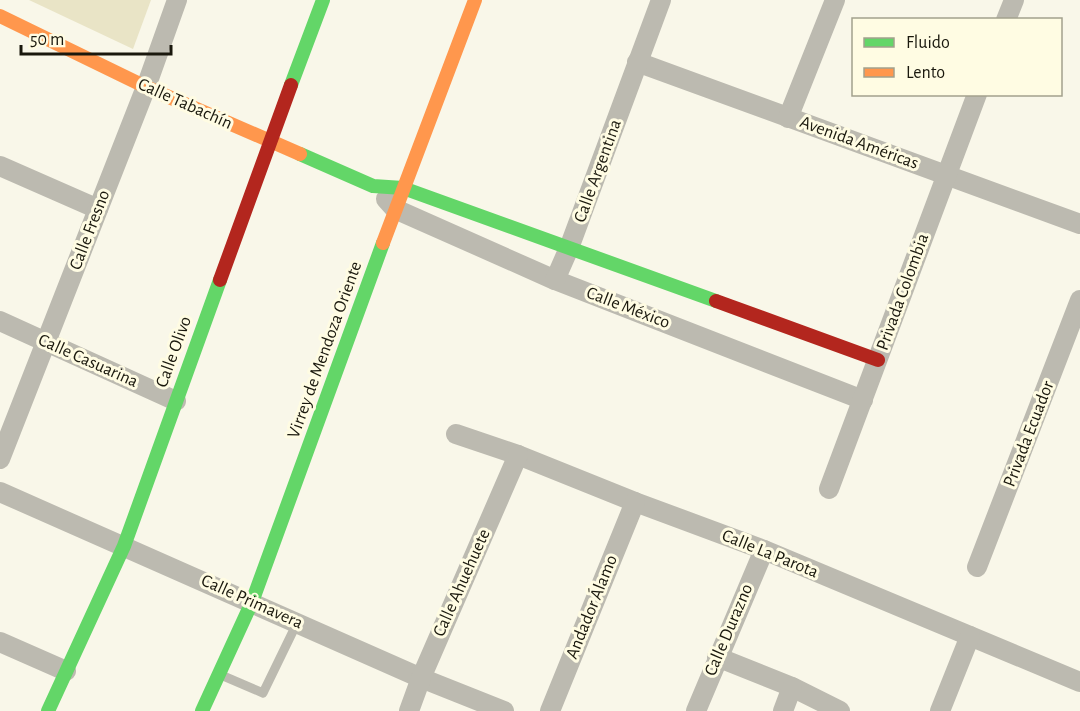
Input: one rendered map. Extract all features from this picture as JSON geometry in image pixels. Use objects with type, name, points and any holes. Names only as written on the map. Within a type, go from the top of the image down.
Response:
[{"type":"street","name":"Calle Fresno","points":[[0,459],[146,87],[177,0]]},
{"type":"street","name":"Calle Olivo","points":[[48,711],[124,546],[323,0]]},
{"type":"street","name":"Virrey de Mendoza Oriente","points":[[202,711],[252,602],[395,209],[475,0]]},
{"type":"street","name":"Calle Argentina","points":[[555,279],[569,248],[660,0]]},
{"type":"street","points":[[788,118],[835,0]]},
{"type":"street","points":[[1007,18],[1014,0]]},
{"type":"street","name":"Calle Tabachín","points":[[0,16],[146,87],[373,186],[403,188]]},
{"type":"street","name":"Avenida Américas","points":[[638,62],[1080,224]]},
{"type":"street","name":"Privada Colombia","points":[[829,489],[976,96]]},
{"type":"street","points":[[0,166],[98,209]]},
{"type":"street","name":"Calle Tabachín","points":[[373,186],[395,209]]},
{"type":"street","name":"Calle México","points":[[403,188],[879,360]]},
{"type":"street","name":"Calle México","points":[[395,209],[555,279],[864,400]]},
{"type":"street","name":"Privada Ecuador","points":[[977,567],[1080,300]]},
{"type":"street","name":"Calle Casuarina","points":[[0,321],[176,400]]},
{"type":"street","name":"Calle La Parota","points":[[456,434],[518,455],[764,550],[1080,682]]},
{"type":"street","name":"Calle Ahuehuete","points":[[409,711],[421,678],[518,455]]},
{"type":"street","name":"Calle Primavera","points":[[0,492],[421,678],[504,711]]},
{"type":"street","name":"Andador Álamo","points":[[550,711],[635,502]]},
{"type":"street","name":"Calle Durazno","points":[[696,711],[764,550]]},
{"type":"street","points":[[940,711],[970,636]]},
{"type":"street","points":[[0,642],[66,671]]},
{"type":"street","points":[[717,657],[792,687],[840,711]]},
{"type":"street","points":[[783,711],[792,687]]},
{"type":"lane","points":[[219,675],[263,693],[297,623]]},
{"type":"shaded area","points":[[29,0],[151,0],[133,49]]},
{"type":"traffic: fast","points":[[291,85],[323,0]]},
{"type":"traffic: fast","points":[[300,154],[373,186],[403,188],[716,301]]},
{"type":"traffic: fast","points":[[202,711],[252,602],[383,243]]},
{"type":"traffic: fast","points":[[48,711],[124,546],[220,280]]},
{"type":"traffic: slow","points":[[383,243],[475,0]]},
{"type":"traffic: slow","points":[[0,16],[146,87],[300,154]]},
{"type":"traffic: jam","points":[[220,280],[291,85]]},
{"type":"traffic: jam","points":[[716,301],[878,360]]}]
